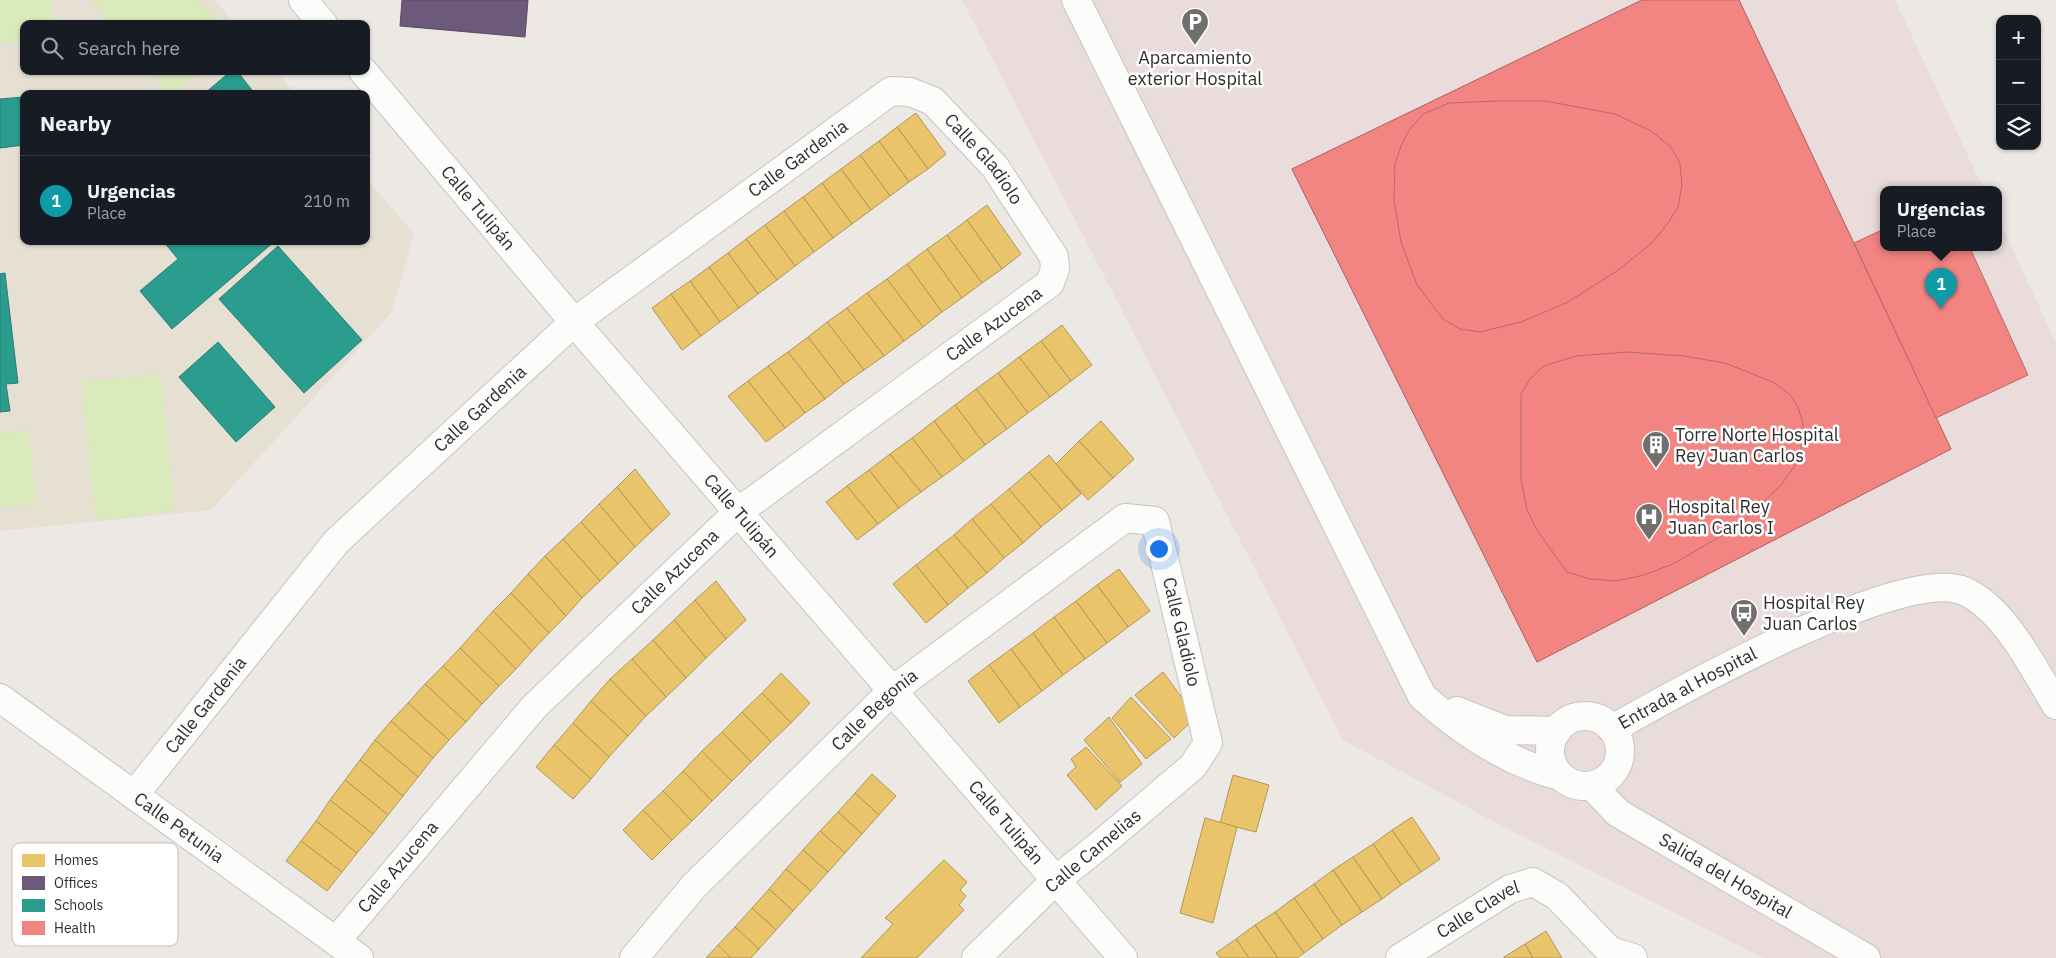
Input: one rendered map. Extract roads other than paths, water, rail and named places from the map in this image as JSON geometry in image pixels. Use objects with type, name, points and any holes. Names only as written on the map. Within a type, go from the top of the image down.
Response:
[{"type":"street","points":[[303,0],[320,20]]},
{"type":"street","points":[[1076,0],[1422,696],[1452,723],[1501,753],[1536,770],[1560,776],[1575,785],[1592,786],[1608,778],[1618,763],[1620,745],[1612,729],[1600,719],[1584,716],[1569,720],[1557,731],[1551,745],[1550,753],[1555,769],[1560,776]]},
{"type":"street","name":"Calle Tulipán","points":[[366,75],[574,322],[1123,958]]},
{"type":"street","name":"Calle Gardenia","points":[[134,795],[337,542],[574,322],[891,91]]},
{"type":"street","name":"Calle Gladiolo","points":[[891,91],[910,92],[934,102],[995,167],[1054,257]]},
{"type":"street","name":"Calle Azucena","points":[[336,941],[534,707],[738,512],[1050,284],[1055,269],[1054,257]]},
{"type":"street","name":"Calle Begonia","points":[[634,958],[694,886],[893,690],[1124,518],[1155,521]]},
{"type":"street","name":"Calle Gladiolo","points":[[1155,521],[1208,743]]},
{"type":"street","name":"Entrada al Hospital","points":[[1612,729],[1680,691],[1819,623],[1893,595],[1941,586],[1964,591],[1987,606],[2009,630],[2056,705]]},
{"type":"street","points":[[1422,696],[1505,730],[1557,731]]},
{"type":"street","name":"Calle Petunia","points":[[0,698],[359,958]]},
{"type":"street","name":"Calle Camelias","points":[[976,958],[1056,880],[1100,846],[1193,766],[1208,743]]},
{"type":"street","name":"Salida del Hospital","points":[[1592,786],[1618,813],[1866,958]]},
{"type":"street","name":"Calle Clavel","points":[[1400,958],[1510,889],[1533,882],[1557,896],[1610,951],[1633,958]]},
{"type":"place","name":"Aparcamiento exterior Hospital","points":[[1195,46]]},
{"type":"place","name":"Urgencias","points":[[1941,309]]},
{"type":"place","name":"Torre Norte Hospital Rey Juan Carlos","points":[[1656,469]]},
{"type":"place","name":"Hospital Rey Juan Carlos I","points":[[1649,541]]},
{"type":"place","name":"Hospital Rey Juan Carlos","points":[[1744,637]]}]
